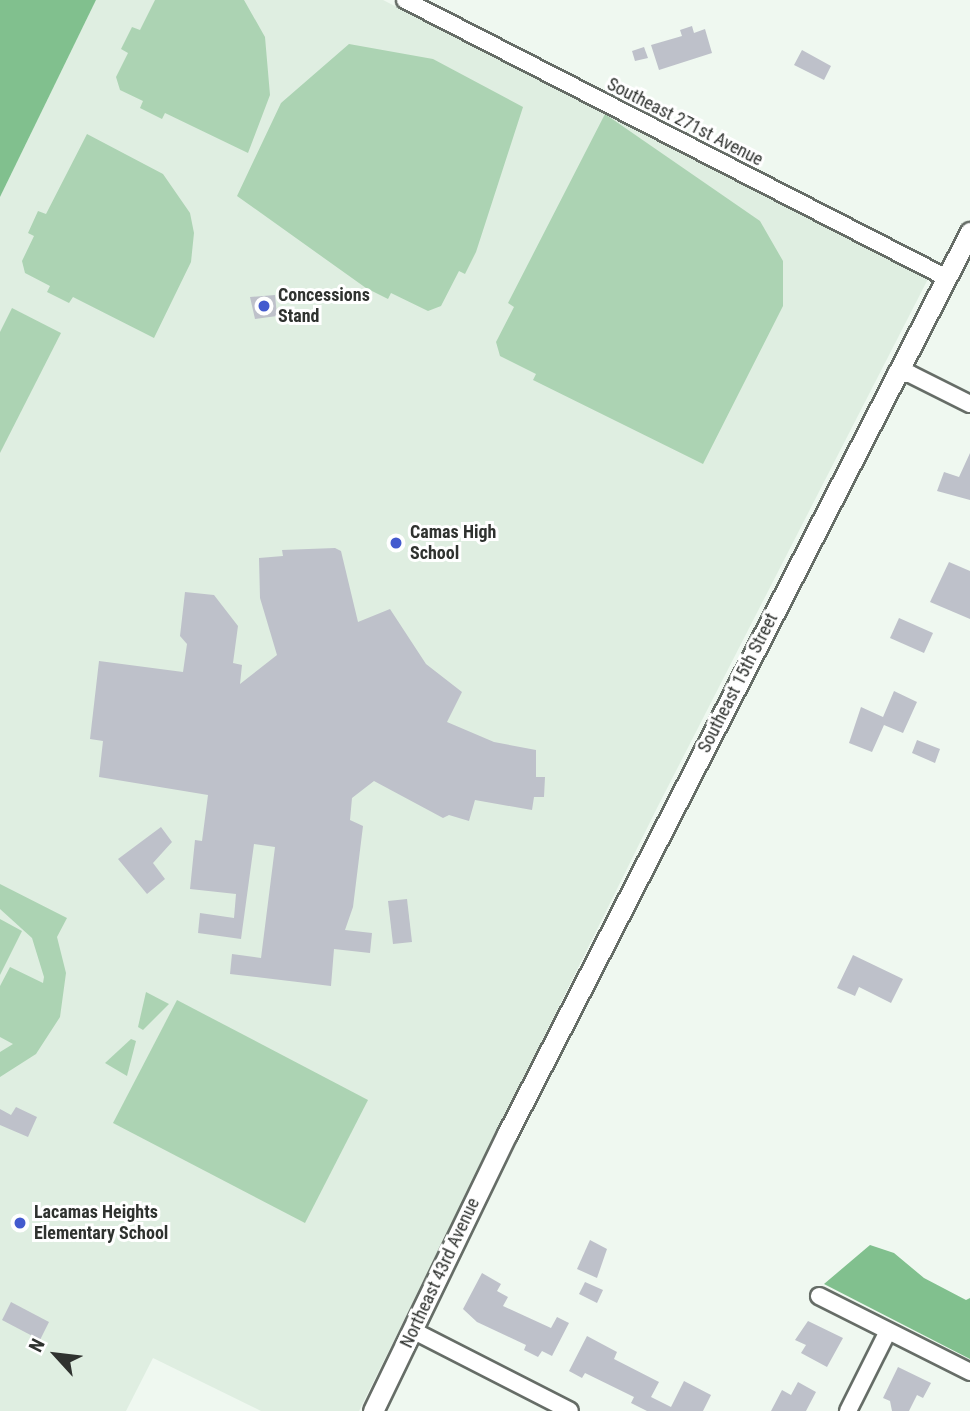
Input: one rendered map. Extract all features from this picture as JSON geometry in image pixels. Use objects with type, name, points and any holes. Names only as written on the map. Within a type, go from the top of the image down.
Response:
[{"type":"street","name":"Southeast 271st Avenue","points":[[405,0],[947,278]]},
{"type":"street","name":"Southeast 15th Street","points":[[507,1134],[970,232]]},
{"type":"street","points":[[896,374],[910,374],[970,404]]},
{"type":"street","name":"Northeast 43rd Avenue","points":[[373,1411],[507,1134]]},
{"type":"street","points":[[819,1296],[970,1372]]},
{"type":"street","points":[[414,1331],[552,1407],[570,1411]]},
{"type":"street","points":[[848,1411],[888,1331]]},
{"type":"shaded area","name":"Camas High School","points":[[96,0],[383,0],[929,277],[657,808],[359,1411],[261,1411],[153,1358],[126,1411],[0,1411],[0,197]]},
{"type":"green space","points":[[0,0],[96,0],[0,197]]},
{"type":"green space","points":[[155,0],[244,0],[265,37],[270,95],[248,153],[165,113],[162,119],[140,108],[143,101],[120,90],[116,77],[128,53],[121,49],[132,27],[140,30]]},
{"type":"green space","points":[[349,44],[433,59],[523,107],[476,252],[465,274],[459,271],[441,306],[428,311],[391,293],[388,299],[366,288],[237,196],[281,103]]},
{"type":"green space","points":[[605,114],[760,221],[783,261],[783,306],[703,464],[533,380],[536,374],[500,356],[496,342],[514,307],[508,303]]},
{"type":"green space","points":[[87,134],[163,174],[190,213],[194,233],[191,262],[154,338],[73,297],[69,303],[47,292],[50,286],[25,273],[22,261],[34,236],[28,233],[38,211],[46,214]]},
{"type":"green space","points":[[12,308],[61,333],[0,453],[0,332]]},
{"type":"green space","points":[[0,884],[67,918],[57,937],[66,973],[60,1017],[36,1054],[0,1077],[0,1052],[13,1044],[0,1037],[0,986],[10,967],[43,983],[44,977],[32,938],[0,909]]},
{"type":"green space","points":[[0,919],[22,931],[0,975]]},
{"type":"green space","points":[[146,992],[169,1004],[143,1030],[138,1027]]},
{"type":"green space","points":[[177,1000],[368,1100],[305,1223],[113,1123]]},
{"type":"green space","points":[[131,1039],[136,1041],[127,1076],[105,1063]]},
{"type":"green space","points":[[870,1245],[894,1253],[924,1278],[966,1300],[970,1298],[970,1359],[824,1284]]},
{"type":"building","points":[[692,26],[694,33],[705,29],[712,53],[659,70],[651,45],[682,36],[680,30]]},
{"type":"building","points":[[644,47],[648,58],[635,61],[632,51]]},
{"type":"building","points":[[802,50],[831,66],[824,80],[794,65]]},
{"type":"building","name":"Concessions Stand","points":[[275,295],[277,316],[255,319],[250,297]]},
{"type":"building","points":[[970,453],[970,500],[937,491],[944,472],[959,477]]},
{"type":"building","name":"Camas High School","points":[[335,548],[341,551],[358,622],[390,609],[426,664],[462,692],[447,722],[494,742],[536,750],[536,777],[545,777],[544,797],[534,797],[532,810],[475,800],[469,821],[449,815],[443,818],[374,781],[352,798],[350,820],[363,826],[353,907],[345,930],[372,933],[370,953],[334,949],[331,986],[230,974],[232,954],[261,958],[275,847],[254,844],[241,939],[198,933],[200,913],[234,918],[236,894],[190,889],[195,840],[202,841],[208,795],[99,777],[103,741],[90,739],[99,661],[183,672],[187,644],[180,636],[185,592],[214,595],[238,626],[233,663],[242,665],[240,684],[277,655],[260,598],[259,558],[283,556],[282,550]]},
{"type":"building","points":[[949,562],[970,571],[970,619],[930,602]]},
{"type":"building","points":[[899,618],[933,633],[924,653],[890,638]]},
{"type":"building","points":[[894,691],[917,702],[903,733],[884,725],[872,752],[849,743],[861,707],[883,717]]},
{"type":"building","points":[[917,740],[940,749],[935,763],[912,753]]},
{"type":"building","points":[[161,827],[172,842],[153,863],[165,879],[147,894],[118,859]]},
{"type":"building","points":[[407,899],[412,942],[393,944],[388,901]]},
{"type":"building","points":[[853,955],[903,979],[891,1003],[859,987],[855,996],[837,988]]},
{"type":"building","points":[[16,1107],[37,1117],[28,1137],[0,1125],[0,1109],[11,1115]]},
{"type":"building","points":[[590,1240],[607,1249],[597,1278],[577,1269]]},
{"type":"building","points":[[482,1273],[501,1284],[497,1291],[508,1297],[503,1306],[551,1328],[557,1317],[569,1323],[552,1356],[542,1351],[538,1357],[524,1350],[526,1345],[477,1322],[463,1309]]},
{"type":"building","points":[[585,1282],[603,1290],[597,1303],[579,1294]]},
{"type":"building","points":[[11,1302],[49,1322],[40,1340],[2,1320]]},
{"type":"building","points":[[808,1321],[843,1338],[827,1367],[801,1353],[806,1345],[795,1340]]},
{"type":"building","points":[[587,1336],[617,1352],[614,1359],[659,1382],[651,1397],[671,1407],[684,1381],[711,1395],[703,1411],[647,1411],[631,1403],[634,1397],[585,1373],[582,1378],[569,1371]]},
{"type":"building","points":[[898,1367],[931,1383],[923,1398],[917,1395],[909,1411],[892,1411],[890,1401],[883,1398]]},
{"type":"building","points":[[798,1382],[816,1392],[806,1411],[771,1411],[782,1390],[791,1395]]},
{"type":"place","name":"Concessions Stand","points":[[264,306]]},
{"type":"place","name":"Camas High School","points":[[396,543]]},
{"type":"place","name":"Lacamas Heights Elementary School","points":[[20,1223]]}]
